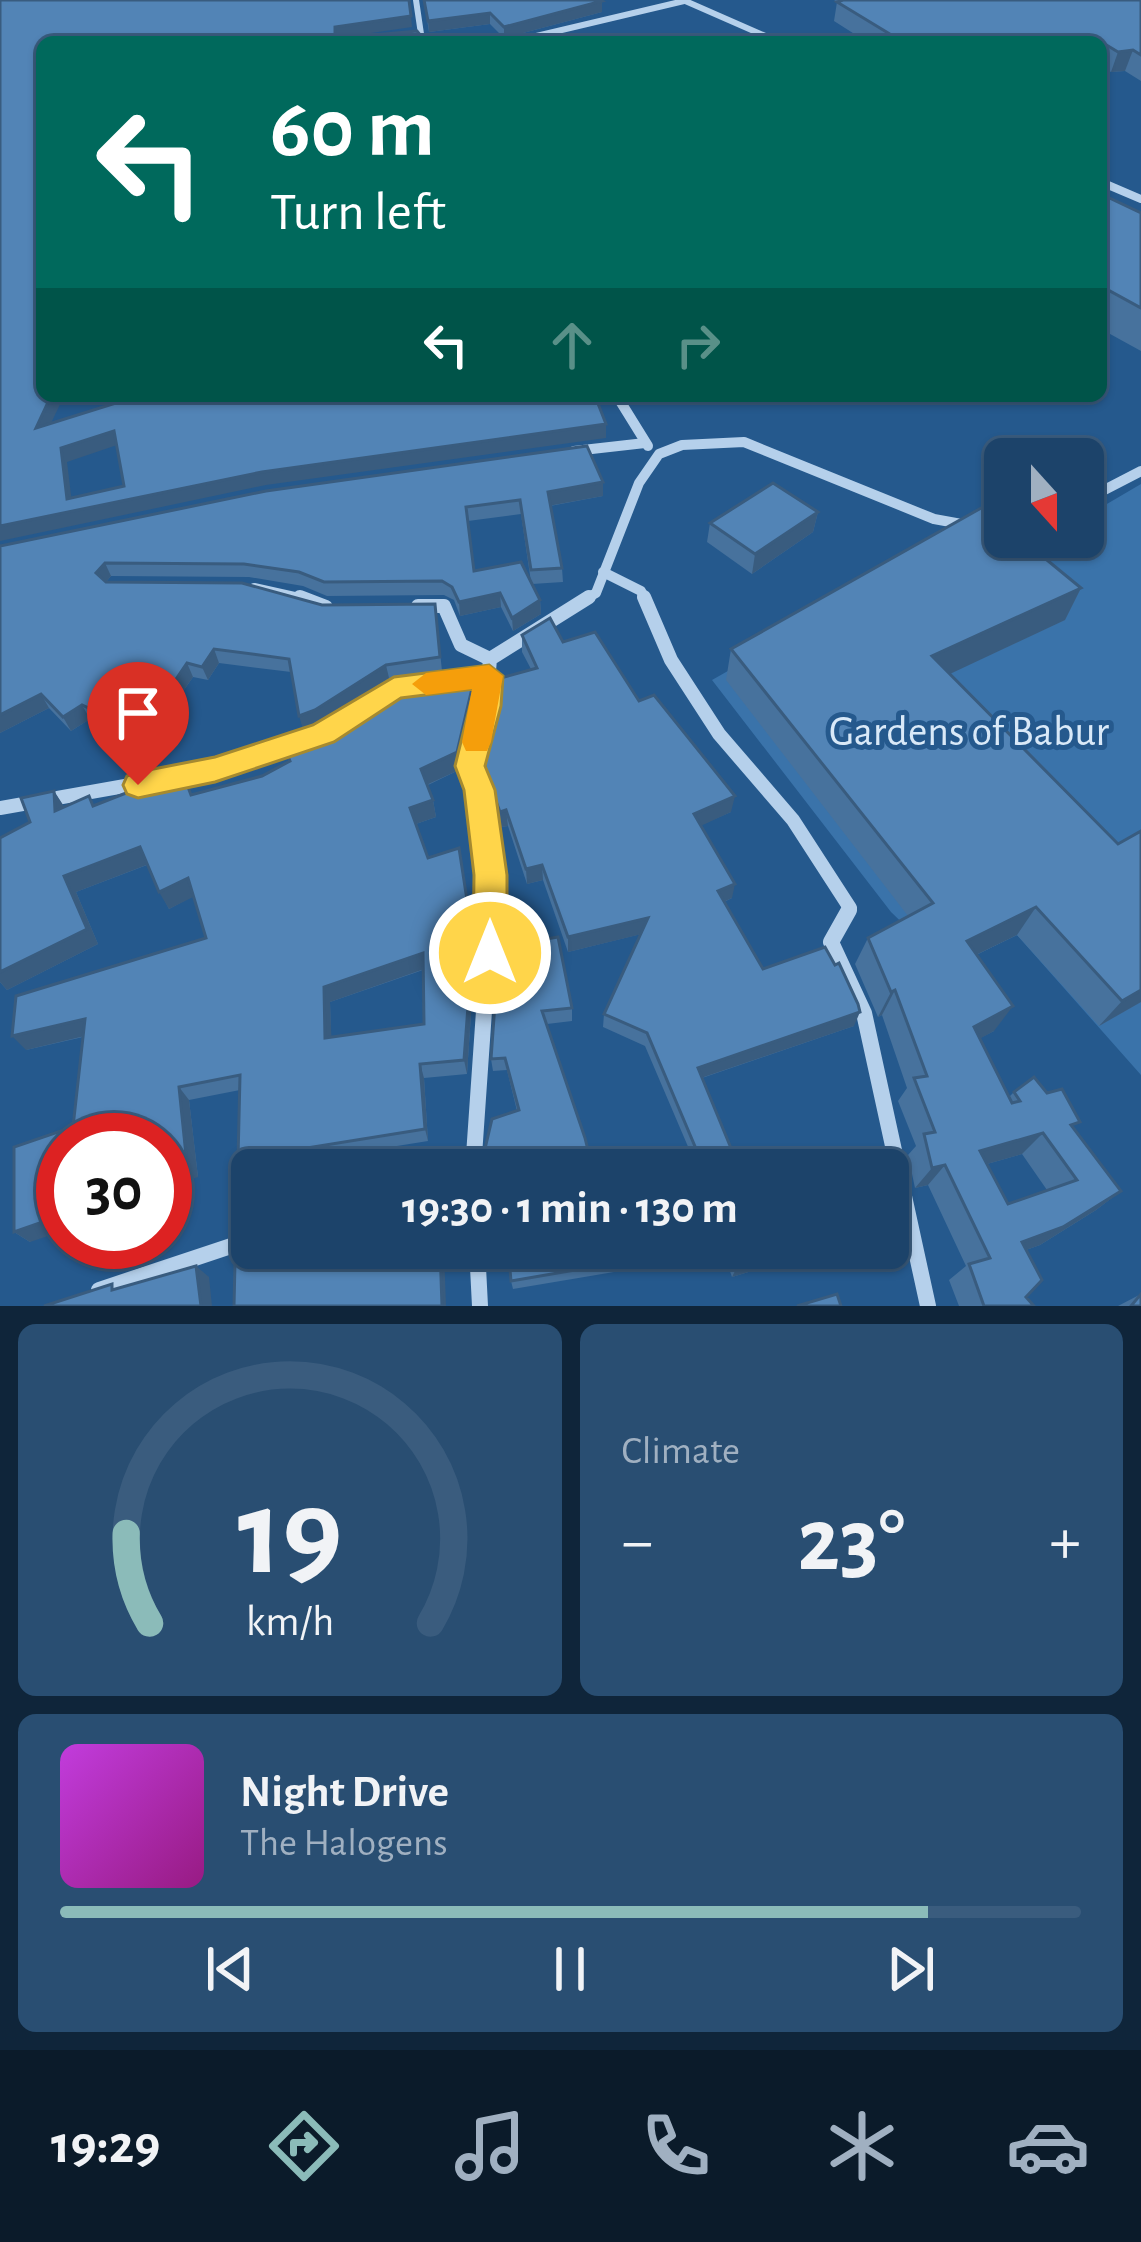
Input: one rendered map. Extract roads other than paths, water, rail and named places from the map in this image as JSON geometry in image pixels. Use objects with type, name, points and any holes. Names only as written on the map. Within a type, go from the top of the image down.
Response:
[{"type":"street","points":[[406,36],[421,34],[417,0]]},
{"type":"street","points":[[536,36],[683,0],[765,36]]},
{"type":"street","points":[[1107,185],[1141,200]]},
{"type":"street","points":[[621,402],[645,443],[659,454]]},
{"type":"street","points":[[490,659],[596,593],[639,483],[659,454],[682,445],[744,442],[934,519],[984,523]]},
{"type":"street","points":[[558,453],[645,443]]},
{"type":"street","points":[[1104,490],[1141,471]]},
{"type":"street","points":[[603,572],[641,591],[671,660],[718,734],[793,820],[850,908],[831,942],[864,1013],[928,1306]]},
{"type":"street","points":[[248,587],[339,607]]},
{"type":"street","points":[[398,606],[444,606],[461,645],[490,659]]},
{"type":"street","points":[[475,1149],[490,953],[490,875],[479,790],[470,766],[486,706],[490,659]]},
{"type":"street","points":[[418,685],[489,676]]},
{"type":"street","points":[[0,808],[215,770],[323,734]]},
{"type":"street","points":[[73,1299],[231,1246]]},
{"type":"street","points":[[478,1269],[480,1306]]},
{"type":"park label","name":"Gardens of Babur","points":[[969,732]]}]
